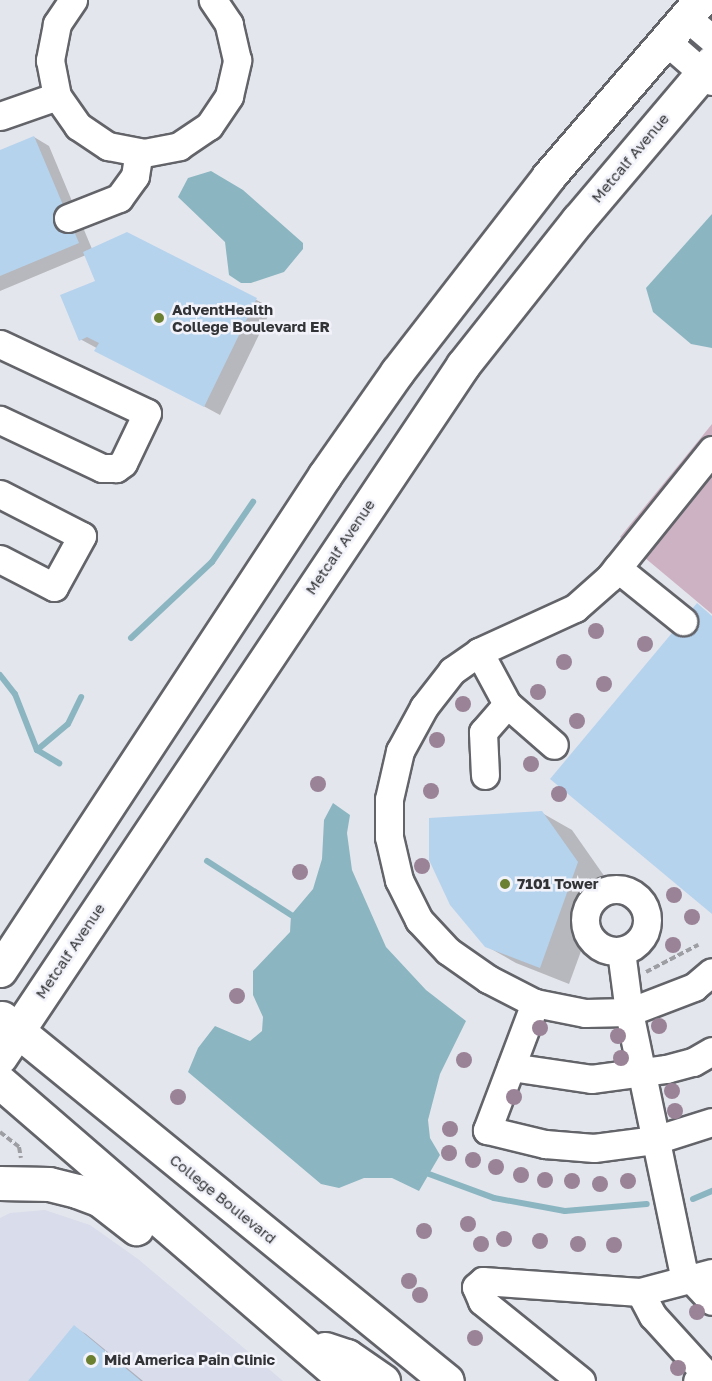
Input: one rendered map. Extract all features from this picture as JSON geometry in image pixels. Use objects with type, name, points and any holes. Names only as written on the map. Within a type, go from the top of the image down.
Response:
[{"type":"main road","points":[[0,970],[318,485],[397,372],[541,186],[684,19]]},
{"type":"main road","name":"Metcalf Avenue","points":[[6,1035],[463,364],[578,220],[709,72]]},
{"type":"main road","name":"College Boulevard","points":[[6,1035],[447,1381]]},
{"type":"main road","points":[[0,1082],[346,1381]]},
{"type":"main road","points":[[0,1183],[49,1184],[77,1191],[100,1200],[137,1229],[164,1226]]},
{"type":"main road","points":[[300,1341],[347,1356],[383,1381]]},
{"type":"lane","points":[[73,0],[57,24],[50,60],[57,96],[78,126],[108,146],[140,152],[179,146],[209,126],[229,96],[237,60],[229,24],[213,0]]},
{"type":"lane","points":[[684,19],[712,39]]},
{"type":"lane","points":[[684,19],[709,72]]},
{"type":"lane","points":[[0,116],[57,96]]},
{"type":"lane","points":[[68,218],[119,198],[135,176],[140,152]]},
{"type":"lane","points":[[0,344],[147,413],[123,463],[116,468],[102,468],[0,420]]},
{"type":"lane","points":[[712,450],[617,568],[575,608],[479,652],[452,671],[424,707],[400,751],[388,799],[389,837],[399,880],[419,920],[448,951],[488,980],[535,1003],[585,1014],[629,1012],[694,987],[712,972]]},
{"type":"lane","points":[[0,494],[82,536],[54,587],[0,559]]},
{"type":"lane","points":[[617,568],[682,621]]},
{"type":"lane","points":[[479,652],[507,704],[554,745]]},
{"type":"lane","points":[[485,775],[483,732],[507,704]]},
{"type":"lane","points":[[631,957],[629,1012],[683,1270],[702,1277],[712,1301]]},
{"type":"lane","points":[[535,1003],[487,1130],[545,1144],[594,1148],[655,1140],[712,1122]]},
{"type":"lane","points":[[511,1067],[591,1079],[641,1073],[693,1062],[712,1051]]},
{"type":"lane","points":[[581,1381],[482,1301],[476,1287],[483,1281],[640,1292],[702,1277]]},
{"type":"lane","points":[[640,1292],[653,1316],[704,1372],[697,1381]]},
{"type":"path","points":[[631,957],[657,926],[654,900]]},
{"type":"path","points":[[643,974],[698,945]]},
{"type":"path","points":[[0,1132],[19,1147],[22,1142]]},
{"type":"shaded area","points":[[712,424],[712,614],[620,537]]},
{"type":"shaded area","points":[[45,1210],[90,1225],[138,1259],[283,1381],[0,1381],[0,1218],[10,1213]]},
{"type":"water","points":[[211,171],[243,190],[303,243],[303,249],[284,272],[251,283],[241,283],[229,275],[225,242],[178,197],[188,178]]},
{"type":"water","points":[[712,214],[712,348],[691,344],[653,312],[646,288]]},
{"type":"water","points":[[333,803],[350,815],[347,833],[352,870],[386,947],[426,990],[466,1021],[440,1074],[428,1120],[430,1138],[440,1155],[419,1191],[392,1178],[364,1178],[339,1188],[321,1184],[188,1072],[198,1048],[215,1026],[250,1041],[262,1031],[263,1017],[253,995],[253,971],[290,932],[291,915],[313,889],[322,859],[324,820]]},
{"type":"building","points":[[34,136],[79,243],[0,276],[0,150]]},
{"type":"building","name":"AdventHealth College Boulevard ER","points":[[127,232],[257,298],[204,407],[94,351],[99,343],[87,337],[79,341],[60,295],[95,281],[83,252]]},
{"type":"building","points":[[697,603],[712,616],[712,914],[550,779]]},
{"type":"building","name":"7101 Tower","points":[[542,811],[578,862],[540,968],[485,947],[450,905],[429,860],[429,818]]},
{"type":"building","points":[[74,1325],[141,1381],[28,1381]]},
{"type":"waterway","points":[[131,638],[212,562],[253,502]]},
{"type":"waterway","points":[[0,675],[15,694],[37,750],[59,763]]},
{"type":"waterway","points":[[37,750],[68,724],[81,697]]},
{"type":"waterway","points":[[207,861],[291,915]]},
{"type":"waterway","points":[[429,1174],[494,1198],[565,1211],[647,1204]]},
{"type":"waterway","points":[[693,1199],[712,1191]]},
{"type":"place","name":"AdventHealth College Boulevard ER","points":[[159,318]]},
{"type":"place","name":"7101 Tower","points":[[505,884]]},
{"type":"place","name":"Mid America Pain Clinic","points":[[91,1360]]}]
